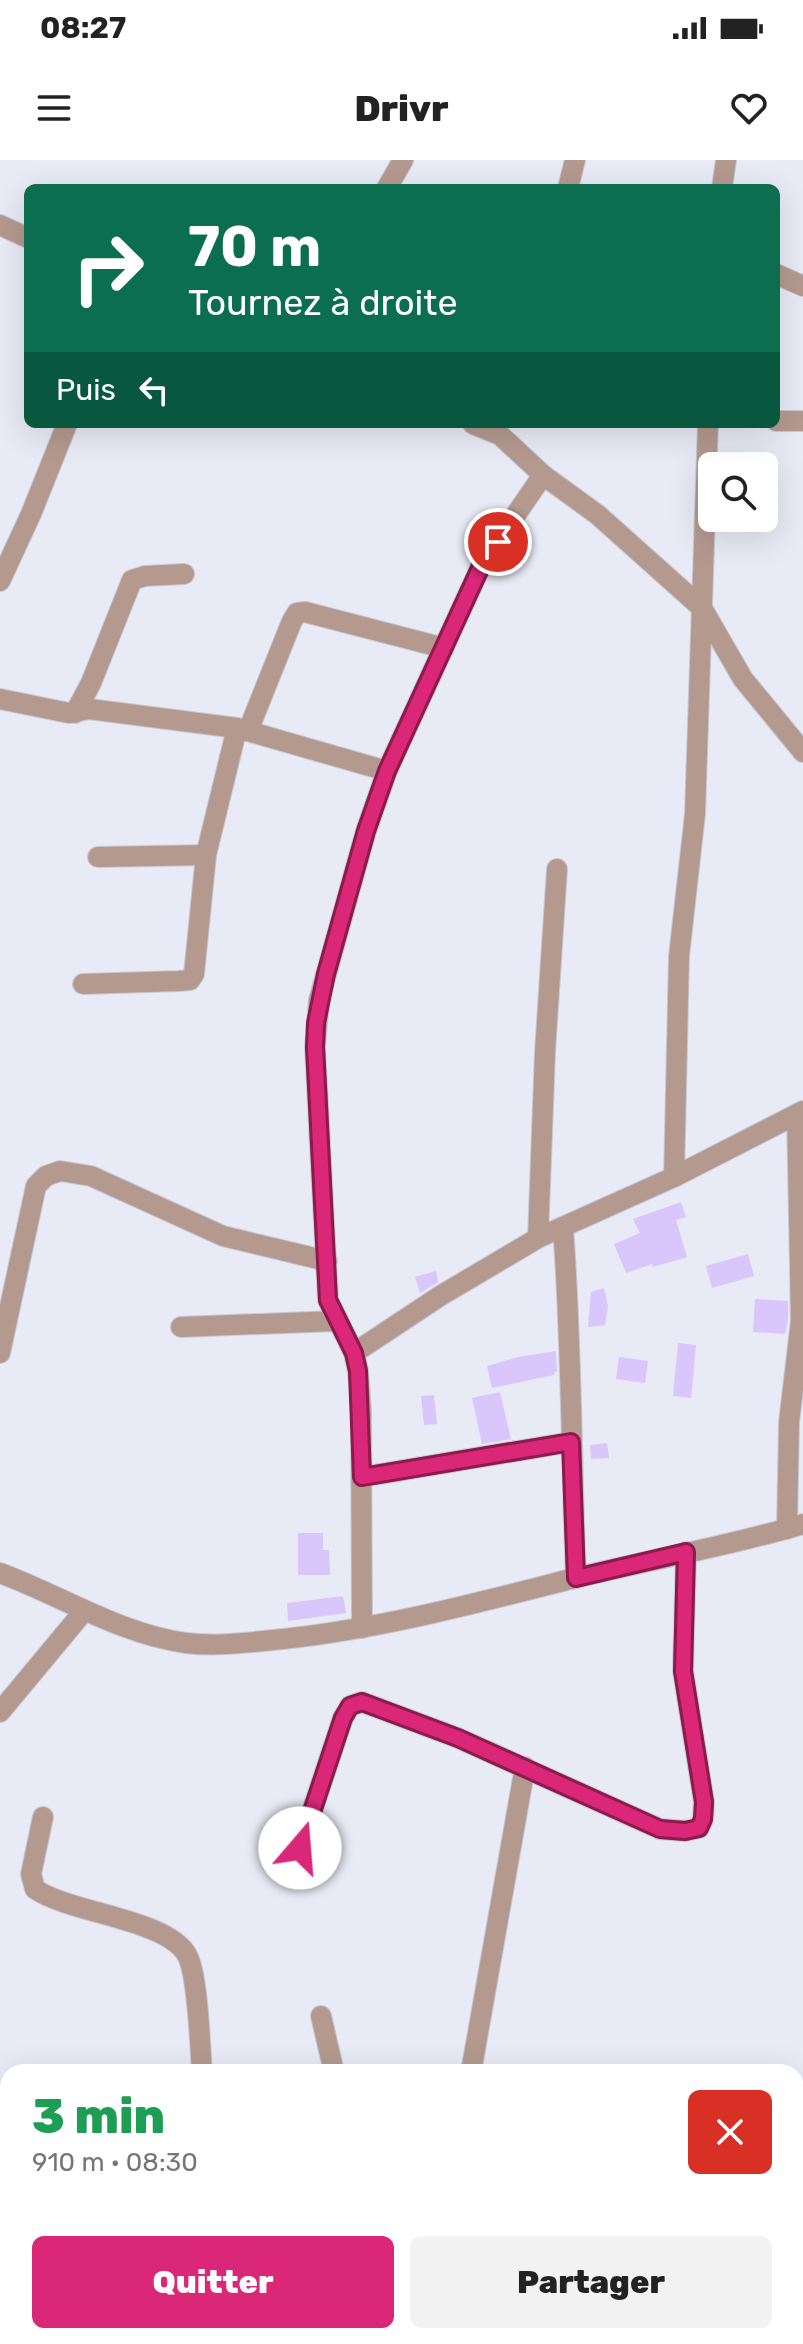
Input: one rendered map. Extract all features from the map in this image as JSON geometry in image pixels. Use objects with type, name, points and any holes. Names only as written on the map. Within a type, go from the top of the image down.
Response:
[{"type":"street","points":[[389,184],[403,160]]},
{"type":"street","points":[[569,184],[575,160]]},
{"type":"street","points":[[723,184],[726,160]]},
{"type":"street","points":[[0,225],[24,236]]},
{"type":"street","points":[[780,276],[803,286]]},
{"type":"street","points":[[780,421],[803,421]]},
{"type":"street","points":[[0,581],[65,428]]},
{"type":"street","points":[[674,1177],[679,956],[695,814],[708,428]]},
{"type":"street","points":[[502,430],[543,475],[598,515],[702,608],[743,679],[803,752]]},
{"type":"street","points":[[362,1628],[358,1371],[354,1353],[328,1300],[316,1023],[366,831],[387,771],[482,564],[543,475]]},
{"type":"street","points":[[75,713],[91,683],[132,580],[145,576],[184,574]]},
{"type":"street","points":[[83,984],[190,980],[194,974],[206,855],[243,730],[297,613],[305,612],[444,648]]},
{"type":"street","points":[[0,699],[75,713],[101,710],[243,730],[387,771]]},
{"type":"street","points":[[98,857],[206,855]]},
{"type":"street","points":[[538,1238],[545,1052],[557,869]]},
{"type":"street","points":[[0,1573],[84,1611],[161,1638],[212,1645],[313,1636],[480,1604],[795,1526],[789,1422],[801,1321],[800,1112],[674,1177],[538,1238],[440,1296],[354,1353]]},
{"type":"street","points":[[0,1353],[36,1186],[46,1176],[60,1171],[91,1176],[223,1236],[327,1261]]},
{"type":"street","points":[[563,1228],[571,1332],[576,1578]]},
{"type":"street","points":[[181,1327],[336,1321]]},
{"type":"street","points":[[362,1477],[571,1442]]},
{"type":"street","points":[[291,1874],[343,1718],[350,1706],[362,1702],[458,1738],[660,1829],[685,1831],[699,1828],[704,1802],[683,1671],[686,1552]]},
{"type":"street","points":[[0,1712],[84,1611]]},
{"type":"street","points":[[472,2064],[525,1767]]},
{"type":"street","points":[[43,1817],[31,1874],[35,1889],[47,1897],[131,1922],[174,1940],[187,1955],[193,1980],[201,2064]]},
{"type":"street","points":[[321,2016],[332,2064]]},
{"type":"building","points":[[681,1202],[686,1217],[676,1220],[687,1257],[626,1273],[614,1244],[640,1233],[633,1219]]},
{"type":"building","points":[[748,1254],[754,1276],[712,1288],[706,1266]]},
{"type":"building","points":[[436,1271],[438,1282],[420,1293],[415,1277]]},
{"type":"building","points":[[604,1288],[608,1306],[605,1325],[588,1327],[591,1292]]},
{"type":"building","points":[[755,1299],[788,1301],[785,1334],[753,1332]]},
{"type":"building","points":[[678,1343],[696,1345],[691,1398],[673,1396]]},
{"type":"building","points":[[556,1351],[557,1372],[554,1375],[492,1388],[487,1366]]},
{"type":"building","points":[[619,1357],[648,1361],[645,1383],[616,1379]]},
{"type":"building","points":[[500,1392],[511,1439],[482,1444],[472,1398]]},
{"type":"building","points":[[434,1395],[437,1424],[424,1425],[421,1396]]},
{"type":"building","points":[[607,1443],[609,1458],[591,1459],[590,1445]]},
{"type":"building","points":[[298,1533],[323,1533],[323,1550],[329,1550],[330,1575],[298,1575]]},
{"type":"building","points":[[343,1596],[346,1613],[288,1621],[287,1603]]},
{"type":"route","points":[[300,1848],[343,1718],[350,1706],[362,1702],[458,1738],[660,1829],[685,1831],[699,1828],[703,1819],[704,1802],[683,1671],[686,1552],[576,1578],[571,1442],[362,1477],[358,1371],[354,1353],[328,1300],[315,1047],[319,1000],[366,831],[387,771],[482,564],[498,542]]}]
